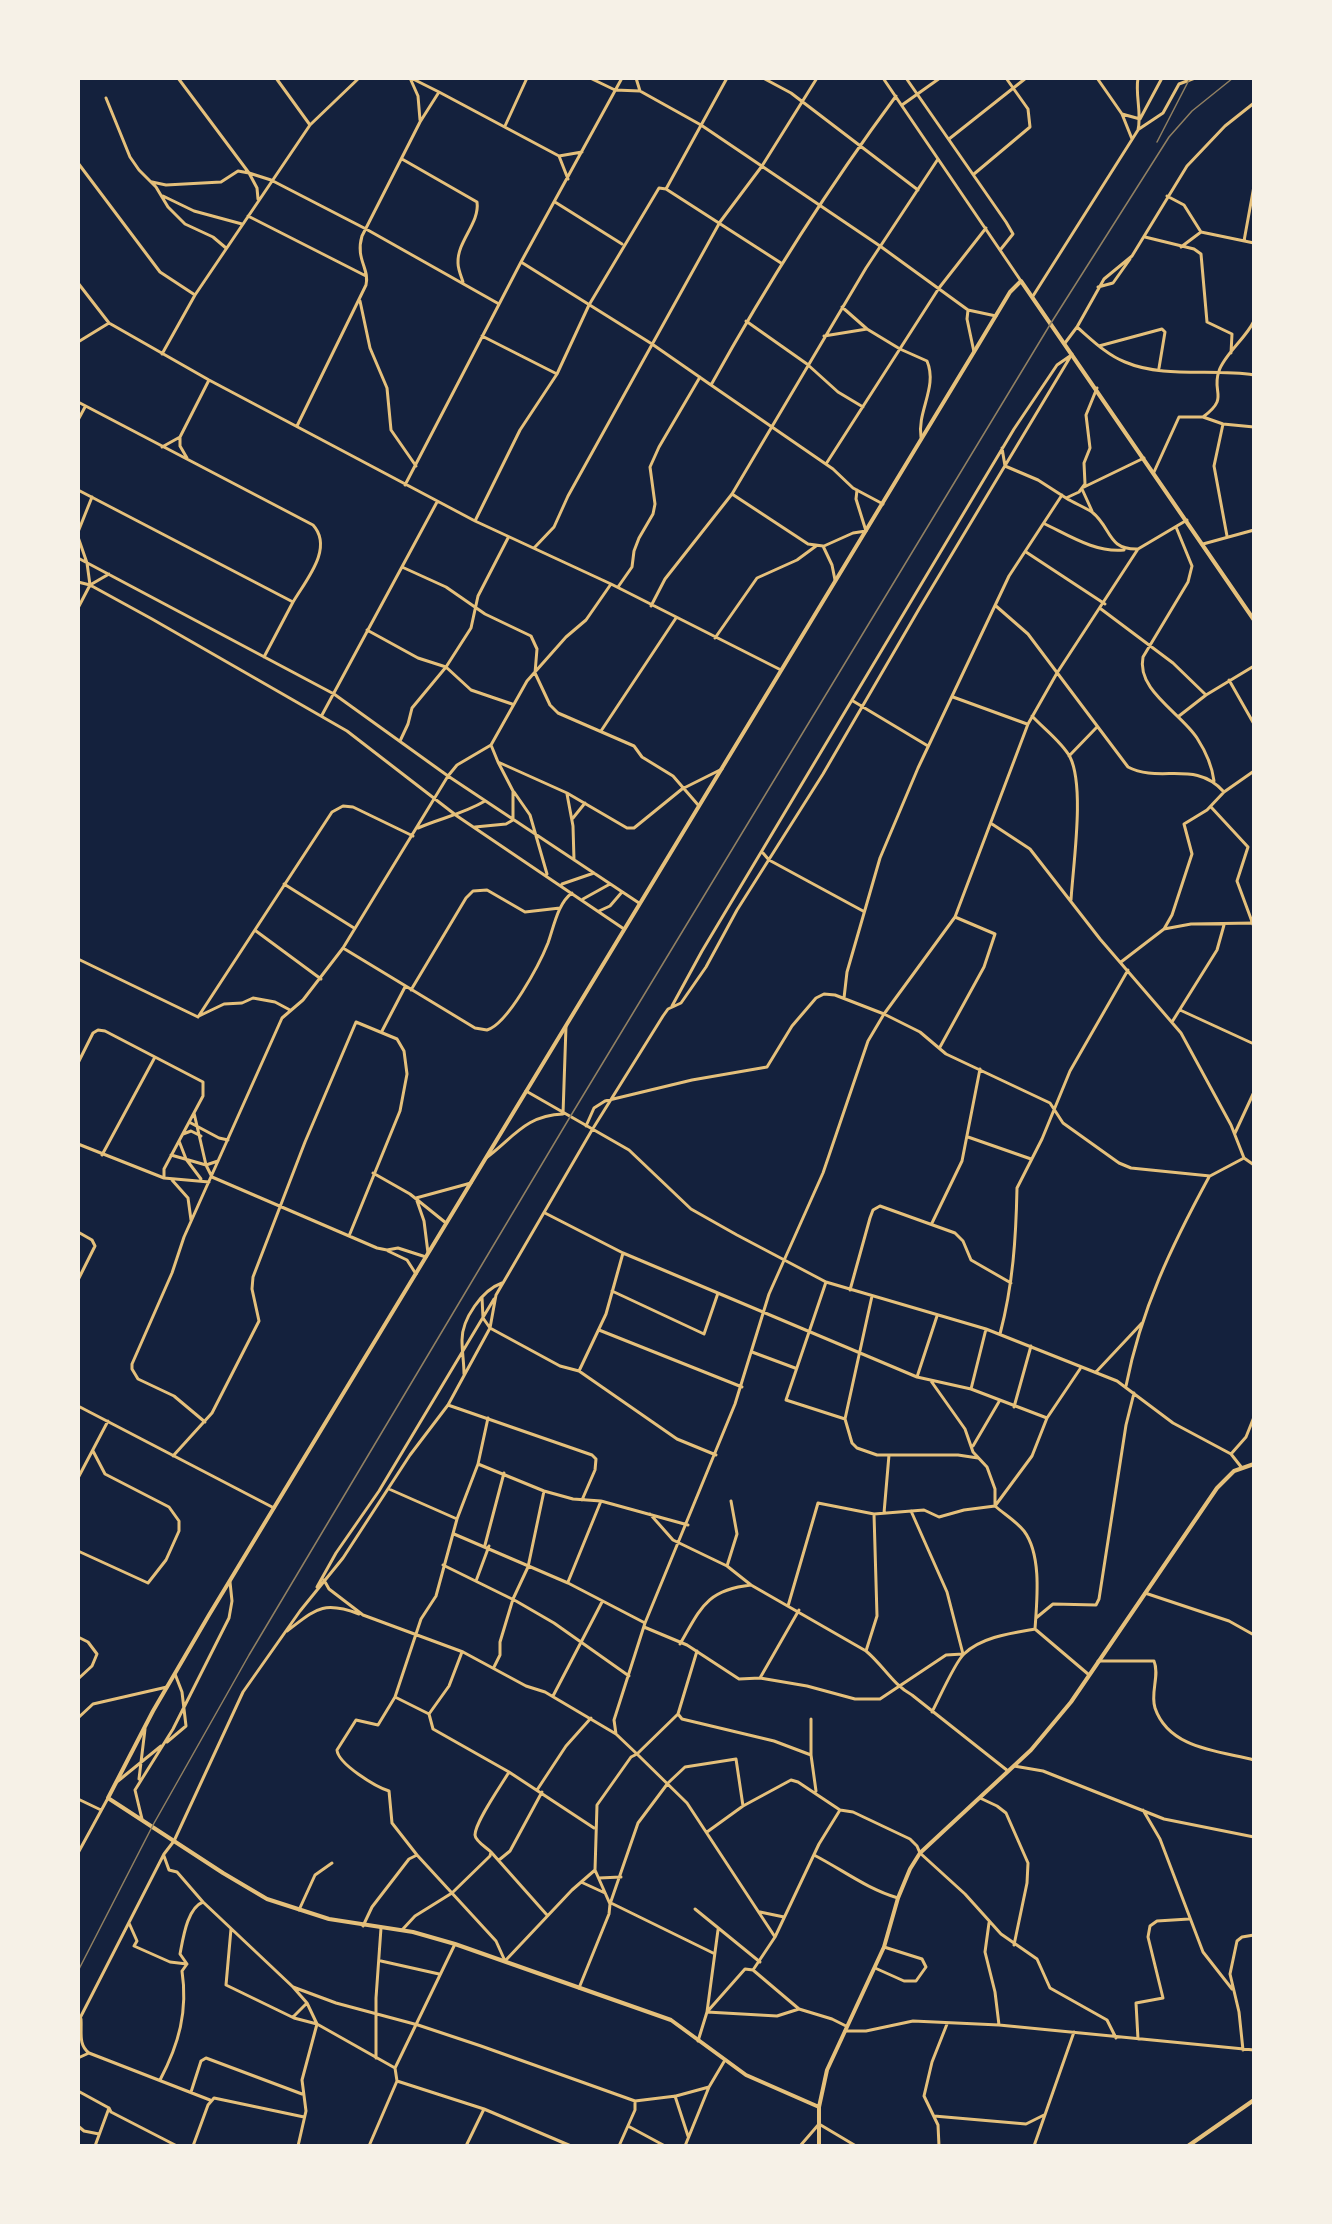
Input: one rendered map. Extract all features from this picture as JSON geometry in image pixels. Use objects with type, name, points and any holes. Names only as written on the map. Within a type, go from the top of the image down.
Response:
[{"type":"street","points":[[178,78],[249,173],[257,188],[258,201]]},
{"type":"street","points":[[276,78],[310,125]]},
{"type":"street","points":[[162,354],[195,295],[310,125],[360,78]]},
{"type":"street","points":[[410,78],[560,156],[582,153]]},
{"type":"street","points":[[410,78],[418,96],[420,122]]},
{"type":"street","points":[[505,126],[527,78]]},
{"type":"street","points":[[590,78],[615,90],[640,91],[701,125],[880,246],[968,310],[996,316]]},
{"type":"street","points":[[405,485],[521,262],[622,78]]},
{"type":"street","points":[[636,78],[640,91]]},
{"type":"street","points":[[666,189],[727,78]]},
{"type":"street","points":[[763,78],[802,101],[918,190]]},
{"type":"street","points":[[534,548],[554,527],[568,496],[720,222],[762,166],[817,78]]},
{"type":"street","points":[[883,78],[1254,620]]},
{"type":"street","points":[[906,78],[1013,234],[1001,249]]},
{"type":"street","points":[[902,105],[940,78]]},
{"type":"street","points":[[974,174],[1030,127],[1028,110],[1006,78]]},
{"type":"street","points":[[949,139],[1026,78]]},
{"type":"street","points":[[1097,78],[1122,114],[1132,139]]},
{"type":"street","points":[[1138,78],[1136,93],[1140,119]]},
{"type":"street","points":[[1138,130],[1140,119],[1162,78]]},
{"type":"street","points":[[1033,296],[1138,130],[1163,113],[1179,84],[1195,78]]},
{"type":"street","points":[[297,426],[360,299],[367,277],[359,257],[359,247],[366,229],[420,122],[439,92]]},
{"type":"street","points":[[711,385],[781,263],[819,204],[896,96]]},
{"type":"street","points":[[106,98],[130,157],[138,170],[152,182],[168,207],[185,224],[213,237],[226,248]]},
{"type":"street","points":[[1098,287],[1113,283],[1187,166],[1206,144],[1238,114],[1254,103]]},
{"type":"street","points":[[1122,114],[1140,119]]},
{"type":"street","points":[[560,156],[568,179]]},
{"type":"street","points":[[402,159],[473,197],[477,202],[476,212],[459,255],[458,263],[463,282]]},
{"type":"street","points":[[651,606],[665,579],[732,494],[824,336],[938,159]]},
{"type":"street","points":[[78,163],[160,272],[195,295]]},
{"type":"street","points":[[152,182],[166,185],[221,182],[238,171],[271,180],[366,229],[500,304]]},
{"type":"street","points":[[1244,241],[1254,186]]},
{"type":"street","points":[[475,521],[520,430],[557,374],[589,304],[659,188],[666,189],[720,222],[781,263]]},
{"type":"street","points":[[161,195],[194,211],[242,224]]},
{"type":"street","points":[[1167,196],[1184,205],[1201,232],[1254,243]]},
{"type":"street","points":[[555,202],[623,245]]},
{"type":"street","points":[[248,216],[367,277]]},
{"type":"street","points":[[826,464],[939,288],[986,228]]},
{"type":"street","points":[[1180,247],[1201,232]]},
{"type":"street","points":[[1144,237],[1194,249],[1201,254],[1207,322],[1232,334],[1231,355]]},
{"type":"street","points":[[1065,343],[1077,327],[1098,287],[1132,256]]},
{"type":"street","points":[[521,262],[652,344],[826,464],[857,490],[883,504]]},
{"type":"street","points":[[78,1853],[167,1686],[230,1580],[1010,292],[1022,281]]},
{"type":"street","points":[[78,284],[109,322],[209,380],[508,538],[618,587],[651,606],[781,670]]},
{"type":"street","points":[[360,299],[370,348],[387,388],[392,430],[416,466]]},
{"type":"street","points":[[842,307],[867,328],[900,349],[920,356],[929,367],[931,387],[922,418],[922,438]]},
{"type":"street","points":[[968,310],[967,319],[974,352]]},
{"type":"street","points":[[746,321],[807,364],[838,392],[863,407]]},
{"type":"street","points":[[1203,417],[1218,400],[1218,372],[1254,321]]},
{"type":"street","points":[[78,342],[109,322]]},
{"type":"street","points":[[1077,327],[1099,346],[1127,363],[1159,369],[1254,375]]},
{"type":"street","points":[[824,336],[867,328]]},
{"type":"street","points":[[1099,346],[1162,329],[1165,333],[1159,369]]},
{"type":"street","points":[[482,336],[557,374]]},
{"type":"street","points":[[315,1592],[336,1553],[379,1491],[483,1318],[592,1130],[663,1016],[672,1006],[702,951],[763,853],[1002,448],[1057,365],[1072,355]]},
{"type":"street","points":[[672,1006],[679,1005],[693,986],[1072,355]]},
{"type":"street","points":[[618,587],[633,567],[639,538],[653,514],[655,504],[650,467],[659,447],[700,377]]},
{"type":"street","points":[[187,459],[180,446],[180,437],[209,380]]},
{"type":"street","points":[[1097,388],[1086,415],[1090,448],[1084,464],[1083,488],[1093,513],[1117,545],[1126,549]]},
{"type":"street","points":[[78,402],[300,518],[319,532],[322,545],[320,553],[264,657]]},
{"type":"street","points":[[78,420],[85,407]]},
{"type":"street","points":[[1154,472],[1179,417],[1203,417],[1223,424],[1254,427]]},
{"type":"street","points":[[1223,424],[1214,466],[1227,536]]},
{"type":"street","points":[[162,447],[180,437]]},
{"type":"street","points":[[1002,448],[1005,466]]},
{"type":"street","points":[[844,998],[847,972],[880,858],[928,746],[1009,576],[1064,496],[1144,458]]},
{"type":"street","points":[[1005,466],[1093,513]]},
{"type":"street","points":[[78,490],[293,602]]},
{"type":"street","points":[[857,490],[856,499],[866,531]]},
{"type":"street","points":[[732,494],[808,544],[823,546],[853,533],[866,531]]},
{"type":"street","points":[[78,532],[92,497]]},
{"type":"street","points":[[322,715],[437,502]]},
{"type":"street","points":[[616,1734],[615,1720],[645,1625],[688,1525],[742,1387],[763,1312],[823,1173],[865,1048],[884,1014],[955,917],[1031,716],[1057,672],[1105,604],[1138,549],[1187,520]]},
{"type":"street","points":[[1045,525],[1096,548],[1113,551],[1138,549]]},
{"type":"street","points":[[1176,527],[1192,571],[1188,582],[1143,657],[1143,675],[1197,737],[1210,762],[1214,781],[1224,792]]},
{"type":"street","points":[[1203,544],[1254,530]]},
{"type":"street","points":[[78,537],[87,563],[90,585]]},
{"type":"street","points":[[400,741],[412,708],[446,667],[471,628],[478,596],[508,538]]},
{"type":"street","points":[[715,638],[757,578],[797,560],[816,546]]},
{"type":"street","points":[[823,546],[832,565],[836,581]]},
{"type":"street","points":[[1026,552],[1105,604]]},
{"type":"street","points":[[78,560],[114,575],[334,694],[448,776],[639,903]]},
{"type":"street","points":[[402,567],[456,592],[476,609],[531,636],[537,649],[535,673],[550,705],[558,712],[634,746],[642,757],[673,776],[699,806]]},
{"type":"street","points":[[78,608],[90,585],[106,574],[114,575]]},
{"type":"street","points":[[78,582],[90,585],[322,715],[375,752],[457,816],[547,874],[624,929]]},
{"type":"street","points":[[205,1422],[174,1396],[138,1379],[132,1369],[191,1222],[282,1018],[303,1000],[343,948],[413,836],[432,798],[448,776],[463,761],[491,745],[512,704],[535,673],[566,637],[592,613],[611,584]]},
{"type":"street","points":[[996,606],[1028,634],[1121,759],[1132,769],[1148,773],[1181,772],[1214,781]]},
{"type":"street","points":[[1101,609],[1151,644],[1206,695]]},
{"type":"street","points":[[601,731],[676,618]]},
{"type":"street","points":[[367,630],[418,658],[446,667],[471,690],[512,704]]},
{"type":"street","points":[[1179,716],[1206,695],[1254,666]]},
{"type":"street","points":[[1230,680],[1254,724]]},
{"type":"street","points":[[953,697],[1028,724]]},
{"type":"street","points":[[853,701],[928,746]]},
{"type":"street","points":[[1031,716],[1069,756],[1077,803],[1071,902]]},
{"type":"street","points":[[1069,756],[1098,727]]},
{"type":"street","points":[[491,745],[513,791],[528,809],[547,874]]},
{"type":"street","points":[[498,762],[585,803],[627,828],[634,828],[682,789],[722,769]]},
{"type":"street","points":[[1121,962],[1164,929],[1172,915],[1192,854],[1184,824],[1211,807],[1224,792],[1254,771]]},
{"type":"street","points":[[513,791],[513,820]]},
{"type":"street","points":[[567,794],[572,820],[574,860]]},
{"type":"street","points":[[416,829],[433,820],[457,816],[485,801]]},
{"type":"street","points":[[572,820],[585,803]]},
{"type":"street","points":[[198,1017],[325,819],[337,808],[353,807],[413,836]]},
{"type":"street","points":[[1164,929],[1191,924],[1253,924],[1237,881],[1248,847],[1211,807]]},
{"type":"street","points":[[474,827],[506,824],[513,820]]},
{"type":"street","points":[[992,824],[1030,849],[1071,902],[1172,1022],[1198,1062],[1235,1133],[1244,1158],[1254,1165]]},
{"type":"street","points":[[763,853],[769,860],[863,911]]},
{"type":"street","points":[[561,884],[594,873]]},
{"type":"street","points":[[284,884],[354,928]]},
{"type":"street","points":[[582,899],[610,884]]},
{"type":"street","points":[[411,990],[466,898],[473,891],[487,890],[525,912],[561,908]]},
{"type":"street","points":[[343,948],[475,1028],[481,1030],[494,1028],[506,1014],[540,961],[561,908],[572,892]]},
{"type":"street","points":[[598,911],[610,906],[622,892]]},
{"type":"street","points":[[939,1047],[984,967],[995,934],[955,917]]},
{"type":"street","points":[[1172,1022],[1217,950],[1224,925]]},
{"type":"street","points":[[255,931],[321,979]]},
{"type":"street","points":[[78,959],[198,1017]]},
{"type":"street","points":[[1000,1334],[1011,1283],[1017,1231],[1017,1188],[1070,1071],[1128,970]]},
{"type":"street","points":[[382,1031],[405,987]]},
{"type":"street","points":[[586,1126],[598,1103],[767,1067],[792,1026],[816,999],[824,994],[844,998],[884,1014],[920,1032],[946,1054],[1050,1103],[1063,1123],[1119,1163],[1143,1171],[1209,1176],[1244,1158]]},
{"type":"street","points":[[198,1017],[224,1004],[242,1003],[247,999],[275,1002],[290,1010]]},
{"type":"street","points":[[1180,1010],[1254,1044]]},
{"type":"street","points":[[173,1456],[212,1413],[259,1321],[252,1283],[353,1023],[382,1031],[402,1045],[407,1074],[400,1111],[349,1236]]},
{"type":"street","points":[[563,1114],[566,1025]]},
{"type":"street","points":[[78,1063],[93,1033],[98,1030],[112,1033],[203,1083],[203,1096],[164,1169],[164,1178]]},
{"type":"street","points":[[102,1155],[154,1057]]},
{"type":"street","points":[[932,1223],[962,1161],[980,1069]]},
{"type":"street","points":[[526,1091],[629,1150],[692,1209],[826,1282],[986,1329],[1032,1346],[1080,1368],[1096,1372],[1126,1386],[1173,1423],[1231,1454],[1242,1468]]},
{"type":"street","points":[[1235,1133],[1254,1092]]},
{"type":"street","points":[[194,1113],[199,1125],[206,1165],[212,1177],[281,1208],[387,1250],[406,1260],[416,1274]]},
{"type":"street","points":[[485,1160],[510,1136],[531,1122],[545,1115],[563,1114]]},
{"type":"street","points":[[189,1122],[199,1125],[219,1138],[228,1140]]},
{"type":"street","points":[[183,1134],[191,1131],[201,1136]]},
{"type":"street","points":[[968,1137],[1032,1159]]},
{"type":"street","points":[[179,1141],[186,1159],[201,1179]]},
{"type":"street","points":[[78,1144],[164,1178],[201,1179],[209,1182]]},
{"type":"street","points":[[171,1155],[206,1165],[219,1161]]},
{"type":"street","points":[[373,1173],[416,1198],[446,1223]]},
{"type":"street","points":[[1126,1386],[1143,1322],[1170,1248],[1209,1176]]},
{"type":"street","points":[[170,1179],[188,1198],[191,1222]]},
{"type":"street","points":[[416,1198],[471,1183]]},
{"type":"street","points":[[416,1198],[424,1221],[427,1255]]},
{"type":"street","points":[[850,1290],[870,1218],[876,1207],[884,1206],[955,1233],[963,1241],[971,1260],[1011,1283]]},
{"type":"street","points":[[545,1212],[623,1252],[807,1332],[917,1377],[971,1389],[1047,1418]]},
{"type":"street","points":[[78,1232],[92,1240],[95,1246],[78,1280]]},
{"type":"street","points":[[387,1250],[398,1248],[427,1255]]},
{"type":"street","points":[[579,1371],[599,1330],[623,1252]]},
{"type":"street","points":[[463,1376],[464,1326],[482,1297],[493,1286],[503,1282]]},
{"type":"street","points":[[826,1282],[807,1332],[786,1400],[845,1419]]},
{"type":"street","points":[[612,1291],[704,1334],[718,1293]]},
{"type":"street","points":[[78,2022],[164,1854],[174,1841],[243,1692],[315,1592],[343,1558],[410,1455],[448,1405],[490,1328],[496,1295]]},
{"type":"street","points":[[872,1296],[845,1419],[852,1443],[857,1448],[889,1455],[958,1455],[978,1458]]},
{"type":"street","points":[[482,1297],[483,1318],[490,1328],[560,1366],[579,1371],[677,1439],[716,1455]]},
{"type":"street","points":[[917,1377],[937,1316]]},
{"type":"street","points":[[1096,1372],[1143,1322]]},
{"type":"street","points":[[971,1389],[986,1329]]},
{"type":"street","points":[[599,1330],[742,1387]]},
{"type":"street","points":[[1014,1407],[1032,1346]]},
{"type":"street","points":[[752,1352],[795,1368]]},
{"type":"street","points":[[788,1606],[818,1503],[874,1514],[924,1510],[939,1517],[964,1510],[995,1506],[1032,1456],[1047,1418],[1080,1368]]},
{"type":"street","points":[[931,1381],[965,1429],[972,1448],[990,1474],[995,1489],[995,1506],[1021,1528],[1029,1539],[1036,1581],[1035,1629],[1088,1674]]},
{"type":"street","points":[[1035,1618],[1053,1604],[1090,1606],[1096,1605],[1099,1599],[1126,1425],[1134,1393]]},
{"type":"street","points":[[972,1448],[1001,1400]]},
{"type":"street","points":[[448,1405],[583,1451],[596,1459],[582,1500]]},
{"type":"street","points":[[78,1406],[274,1508]]},
{"type":"street","points":[[1231,1454],[1246,1437],[1254,1417]]},
{"type":"street","points":[[488,1418],[478,1464],[457,1519],[436,1596],[421,1619],[395,1697],[378,1725],[356,1720],[341,1743],[338,1755],[340,1760],[378,1787],[389,1791],[392,1823],[417,1855],[496,1941],[505,1961]]},
{"type":"street","points":[[78,1478],[108,1421]]},
{"type":"street","points":[[78,1551],[148,1582],[166,1560],[180,1528],[177,1516],[169,1507],[105,1474],[93,1451]]},
{"type":"street","points":[[884,1513],[889,1455]]},
{"type":"street","points":[[478,1464],[544,1491],[582,1500],[601,1501],[688,1525]]},
{"type":"street","points":[[819,2146],[819,2106],[827,2070],[884,1947],[898,1898],[920,1853],[1014,1766],[1071,1702],[1217,1488],[1227,1477],[1254,1464]]},
{"type":"street","points":[[476,1581],[487,1546],[504,1473]]},
{"type":"street","points":[[389,1490],[457,1519]]},
{"type":"street","points":[[494,1667],[500,1655],[500,1642],[513,1599],[528,1567],[544,1491]]},
{"type":"street","points":[[568,1583],[601,1501]]},
{"type":"street","points":[[727,1566],[737,1534],[731,1501]]},
{"type":"street","points":[[911,1511],[949,1599],[963,1654],[932,1712]]},
{"type":"street","points":[[650,1514],[679,1544],[727,1566],[751,1585],[866,1651],[892,1677],[897,1687],[1008,1771]]},
{"type":"street","points":[[866,1651],[876,1616],[874,1514]]},
{"type":"street","points":[[454,1534],[487,1546],[528,1567],[568,1583],[697,1652],[740,1679],[760,1678],[807,1686],[855,1699],[880,1699],[946,1655],[963,1654],[986,1641],[1035,1629]]},
{"type":"street","points":[[443,1565],[513,1599],[583,1643],[629,1676]]},
{"type":"street","points":[[139,1780],[164,1744],[229,1618],[232,1601],[230,1580]]},
{"type":"street","points":[[324,1580],[329,1589],[363,1615]]},
{"type":"street","points":[[680,1644],[705,1602],[717,1592],[751,1585]]},
{"type":"street","points":[[1145,1593],[1229,1621],[1254,1635]]},
{"type":"street","points":[[553,1696],[603,1602]]},
{"type":"street","points":[[284,1634],[310,1612],[331,1606],[363,1615],[462,1652],[526,1686],[553,1696],[591,1718],[616,1734],[687,1803],[775,1937]]},
{"type":"street","points":[[760,1678],[799,1611]]},
{"type":"street","points":[[78,1637],[97,1650],[97,1654],[92,1665],[78,1679]]},
{"type":"street","points":[[429,1714],[448,1686],[462,1652]]},
{"type":"street","points":[[697,1652],[678,1714],[625,1765],[597,1805],[595,1870],[610,1904],[713,1953]]},
{"type":"street","points":[[1098,1661],[1154,1661],[1155,1708],[1168,1729],[1195,1746],[1254,1760]]},
{"type":"street","points":[[116,1782],[186,1726],[182,1692],[175,1674]]},
{"type":"street","points":[[78,1718],[93,1704],[167,1686]]},
{"type":"street","points":[[395,1697],[429,1714],[433,1729],[542,1792],[595,1829]]},
{"type":"street","points":[[678,1714],[682,1719],[774,1741],[811,1755]]},
{"type":"street","points":[[537,1790],[566,1746],[591,1718]]},
{"type":"street","points":[[811,1719],[811,1755],[816,1791]]},
{"type":"street","points":[[142,1819],[135,1798],[146,1724]]},
{"type":"street","points":[[579,1988],[600,1939],[638,1823],[668,1783],[685,1767],[736,1759],[743,1806]]},
{"type":"street","points":[[1014,1766],[1043,1772],[1177,1823],[1254,1838]]},
{"type":"street","points":[[509,1772],[489,1804],[476,1832],[477,1839],[499,1860],[547,1915]]},
{"type":"street","points":[[707,1832],[743,1806],[791,1780],[816,1791],[840,1810],[853,1812],[910,1839],[920,1853],[965,1894],[989,1923],[1014,1945],[1030,1953],[1041,1964],[1050,1988],[1107,2020],[1116,2038]]},
{"type":"street","points":[[499,1860],[510,1851],[542,1792]]},
{"type":"street","points":[[108,1798],[248,1889],[299,1910],[363,1926],[413,1932],[455,1944],[671,2020],[746,2074],[819,2106]]},
{"type":"street","points":[[980,1798],[1006,1813],[1028,1863],[1027,1884],[1014,1945]]},
{"type":"street","points":[[78,1799],[101,1810]]},
{"type":"street","points":[[753,1970],[775,1937],[814,1855],[840,1810]]},
{"type":"street","points":[[1143,1810],[1160,1839],[1203,1952],[1232,1989]]},
{"type":"street","points":[[401,1931],[415,1916],[452,1893],[491,1852]]},
{"type":"street","points":[[164,1854],[169,1870],[177,1872],[203,1902],[308,2003],[317,2024],[302,2080],[304,2117],[298,2146]]},
{"type":"street","points":[[363,1926],[372,1907],[409,1859],[417,1855]]},
{"type":"street","points":[[814,1855],[849,1873],[868,1888],[898,1898]]},
{"type":"street","points":[[299,1910],[315,1875],[332,1863]]},
{"type":"street","points":[[505,1961],[547,1915],[595,1870]]},
{"type":"street","points":[[599,1878],[621,1877]]},
{"type":"street","points":[[581,1882],[606,1894]]},
{"type":"street","points":[[187,1964],[180,1954],[182,1944],[192,1912],[203,1902]]},
{"type":"street","points":[[695,1909],[760,1962]]},
{"type":"street","points":[[760,1912],[784,1917]]},
{"type":"street","points":[[1137,2039],[1136,2003],[1163,1998],[1148,1937],[1150,1926],[1157,1922],[1189,1919]]},
{"type":"street","points":[[129,1923],[137,1941],[134,1946],[170,1962],[187,1964]]},
{"type":"street","points":[[989,1923],[985,1952],[995,1992],[999,2025]]},
{"type":"street","points":[[376,2058],[381,1928]]},
{"type":"street","points":[[231,1929],[226,1985],[293,2018],[317,2024],[395,2068]]},
{"type":"street","points":[[698,2041],[707,2012],[713,1953],[718,1930]]},
{"type":"street","points":[[1243,2050],[1239,2012],[1230,1974],[1238,1941],[1242,1937],[1254,1935]]},
{"type":"street","points":[[369,2146],[397,2081],[395,2068],[418,2025],[439,1974],[455,1944]]},
{"type":"street","points":[[875,1968],[909,1982],[916,1982],[925,1972],[926,1967],[922,1959],[884,1947]]},
{"type":"street","points":[[381,1960],[439,1974]]},
{"type":"street","points":[[160,2080],[173,2056],[181,2028],[186,1996],[182,1971],[187,1964]]},
{"type":"street","points":[[707,2012],[745,1969],[753,1970],[799,2009],[832,2019],[845,2029],[866,2031],[906,2022],[999,2025],[1254,2050]]},
{"type":"street","points":[[293,1987],[336,2003],[418,2025],[635,2101],[675,2096],[710,2087]]},
{"type":"street","points":[[293,2018],[308,2003]]},
{"type":"street","points":[[707,2012],[777,2016],[799,2009]]},
{"type":"street","points":[[81,2017],[83,2048],[89,2053],[211,2100],[218,2098],[304,2117]]},
{"type":"street","points":[[939,2146],[938,2125],[924,2101],[924,2090],[947,2023]]},
{"type":"street","points":[[1035,2146],[1074,2032]]},
{"type":"street","points":[[78,2058],[89,2053]]},
{"type":"street","points":[[191,2092],[201,2061],[206,2058],[302,2094]]},
{"type":"street","points":[[685,2146],[710,2087],[725,2060]]},
{"type":"street","points":[[397,2081],[484,2109],[571,2146]]},
{"type":"street","points":[[78,2091],[109,2108],[111,2112],[177,2146]]},
{"type":"street","points":[[675,2096],[689,2138]]},
{"type":"street","points":[[193,2146],[211,2100]]},
{"type":"street","points":[[1188,2146],[1254,2100]]},
{"type":"street","points":[[619,2146],[635,2110],[635,2101]]},
{"type":"street","points":[[95,2146],[109,2108]]},
{"type":"street","points":[[466,2146],[484,2109]]},
{"type":"street","points":[[933,2116],[1026,2124],[1046,2114]]},
{"type":"street","points":[[800,2146],[819,2124]]},
{"type":"street","points":[[819,2124],[856,2146]]},
{"type":"street","points":[[78,2126],[84,2131],[99,2134]]},
{"type":"street","points":[[628,2126],[664,2146]]},
{"type":"railway","points":[[1157,142],[1190,78]]},
{"type":"railway","points":[[78,1971],[153,1825],[249,1655],[570,1117],[1051,323],[1169,137],[1192,111],[1233,78]]}]
